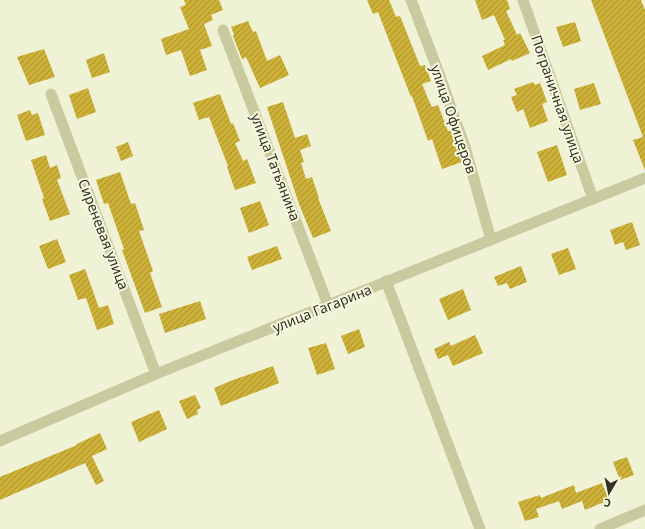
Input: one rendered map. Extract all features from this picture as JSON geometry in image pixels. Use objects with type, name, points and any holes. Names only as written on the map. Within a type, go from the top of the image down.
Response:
[{"type":"street","name":"улица Офицеров","points":[[411,0],[465,147],[491,240]]},
{"type":"street","name":"Пограничная улица","points":[[523,0],[593,199]]},
{"type":"street","name":"улица Татьянина","points":[[223,30],[328,305]]},
{"type":"street","name":"Сиреневая улица","points":[[51,94],[156,374]]},
{"type":"street","name":"улица Гагарина","points":[[0,441],[156,374],[645,178]]},
{"type":"street","points":[[386,281],[480,529]]},
{"type":"street","points":[[600,529],[645,510]]},
{"type":"building","points":[[184,0],[219,0],[223,10],[211,15],[213,20],[204,24],[212,46],[200,50],[207,70],[190,76],[181,50],[166,55],[161,39],[189,29],[180,7],[186,5]]},
{"type":"building","points":[[367,0],[389,0],[396,17],[400,16],[420,66],[425,65],[431,81],[422,84],[429,101],[432,107],[438,105],[448,131],[451,130],[462,162],[442,169],[432,139],[428,141],[412,96],[411,97],[378,12],[373,14]]},
{"type":"building","points":[[475,0],[507,0],[510,9],[506,11],[517,35],[520,33],[530,53],[512,61],[511,59],[488,70],[482,56],[505,45],[503,40],[505,40],[494,15],[482,20]]},
{"type":"building","points":[[591,0],[641,0],[645,10],[645,170],[633,140],[643,137]]},
{"type":"building","points":[[248,21],[253,32],[256,31],[267,61],[280,55],[289,75],[260,88],[246,57],[242,59],[231,27]]},
{"type":"building","points":[[575,22],[581,41],[563,47],[556,27]]},
{"type":"building","points":[[44,49],[55,77],[29,85],[17,57]]},
{"type":"building","points":[[104,53],[110,72],[92,78],[86,60]]},
{"type":"building","points":[[533,82],[535,85],[540,83],[547,102],[542,104],[548,121],[530,128],[523,109],[517,112],[511,97],[517,95],[514,89]]},
{"type":"building","points":[[594,83],[601,104],[580,110],[574,89]]},
{"type":"building","points":[[88,88],[96,112],[77,119],[69,95]]},
{"type":"building","points":[[220,94],[231,124],[233,123],[240,141],[235,143],[243,161],[247,159],[256,183],[235,190],[227,167],[228,166],[209,117],[199,120],[193,103]]},
{"type":"building","points":[[283,102],[295,138],[307,134],[311,146],[300,150],[304,162],[301,163],[306,179],[312,177],[318,198],[331,231],[313,238],[299,204],[267,107]]},
{"type":"building","points":[[30,110],[32,115],[38,113],[45,135],[26,141],[17,115]]},
{"type":"building","points":[[128,142],[133,156],[121,161],[116,147]]},
{"type":"building","points":[[557,145],[567,175],[548,182],[537,152]]},
{"type":"building","points":[[46,155],[50,168],[57,165],[61,178],[57,180],[70,214],[50,221],[31,160]]},
{"type":"building","points":[[120,172],[131,204],[135,203],[144,230],[139,231],[153,271],[150,273],[162,307],[145,313],[122,250],[124,249],[108,203],[104,204],[96,180]]},
{"type":"building","points":[[260,201],[269,225],[249,233],[240,208]]},
{"type":"building","points":[[632,222],[640,245],[626,250],[623,242],[615,245],[610,230]]},
{"type":"building","points":[[57,239],[66,262],[48,269],[39,246]]},
{"type":"building","points":[[277,246],[282,259],[252,270],[247,257]]},
{"type":"building","points":[[568,248],[576,269],[559,275],[551,254]]},
{"type":"building","points":[[521,266],[527,282],[510,289],[507,283],[498,286],[494,277]]},
{"type":"building","points":[[85,269],[99,308],[108,305],[114,324],[97,330],[86,298],[78,300],[69,275]]},
{"type":"building","points":[[463,289],[471,310],[448,320],[439,299]]},
{"type":"building","points":[[200,301],[206,319],[165,333],[159,314]]},
{"type":"building","points":[[359,329],[365,347],[348,354],[341,336]]},
{"type":"building","points":[[475,335],[483,353],[453,366],[448,355],[438,359],[434,349],[449,342],[451,346]]},
{"type":"building","points":[[326,343],[335,369],[317,375],[308,348]]},
{"type":"building","points":[[273,366],[279,383],[221,406],[214,388]]},
{"type":"building","points":[[195,395],[201,408],[197,410],[198,414],[187,419],[179,401]]},
{"type":"building","points":[[159,410],[167,429],[139,442],[131,422]]},
{"type":"building","points":[[100,433],[107,449],[92,456],[104,481],[96,485],[85,463],[0,500],[0,477],[77,445]]},
{"type":"building","points":[[627,457],[634,475],[620,480],[613,462]]},
{"type":"building","points":[[602,483],[609,500],[585,510],[582,501],[562,509],[559,501],[536,509],[539,517],[525,521],[518,502],[540,495],[541,498],[574,485],[576,493]]}]
